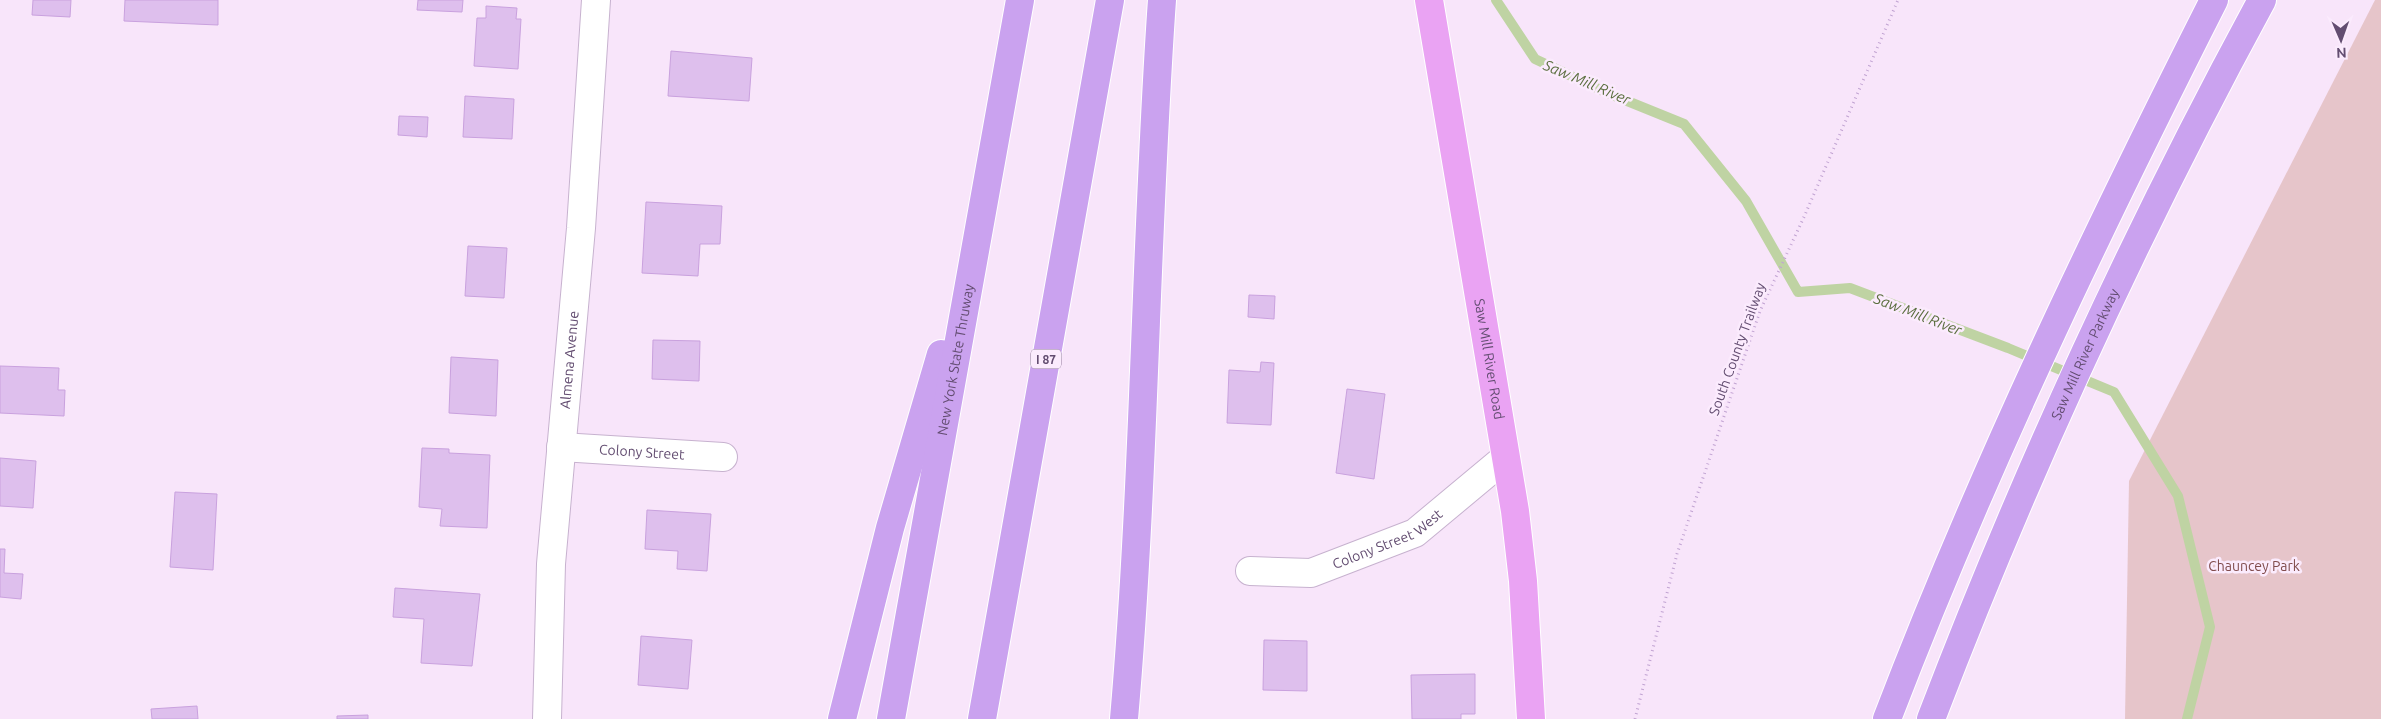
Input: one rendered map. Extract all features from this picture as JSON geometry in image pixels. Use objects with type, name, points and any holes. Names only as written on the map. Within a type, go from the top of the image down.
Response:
[{"type":"highway","name":"New York State Thruway","points":[[891,719],[1020,0]]},
{"type":"highway","name":"I 87","points":[[982,719],[1110,0]]},
{"type":"highway","points":[[1124,719],[1137,532],[1148,248],[1162,0]]},
{"type":"highway","points":[[1887,719],[1950,560],[2000,442],[2058,316],[2214,0]]},
{"type":"highway","name":"Saw Mill River Parkway","points":[[1931,719],[1993,562],[2095,333],[2198,120],[2262,0]]},
{"type":"highway","points":[[842,719],[890,528],[981,218]]},
{"type":"main road","name":"Saw Mill River Road","points":[[1429,0],[1515,511],[1523,581],[1531,719]]},
{"type":"street","name":"Almena Avenue","points":[[547,719],[551,564],[580,228],[596,0]]},
{"type":"street","name":"Colony Street","points":[[561,447],[723,457]]},
{"type":"street","name":"Colony Street West","points":[[1250,571],[1311,573],[1415,532],[1505,458]]},
{"type":"path","name":"South County Trailway","points":[[1635,719],[1677,554],[1760,311],[1804,217],[1898,0]]},
{"type":"green space","name":"Chauncey Park","points":[[2375,0],[2381,0],[2381,719],[2125,719],[2129,481]]},
{"type":"building","points":[[33,0],[71,0],[70,17],[32,15]]},
{"type":"building","points":[[125,0],[218,0],[218,25],[124,21]]},
{"type":"building","points":[[418,0],[463,0],[462,12],[417,10]]},
{"type":"building","points":[[486,6],[517,8],[516,19],[521,19],[518,69],[474,66],[477,18],[486,18]]},
{"type":"building","points":[[671,51],[752,58],[749,101],[668,96]]},
{"type":"building","points":[[465,96],[514,99],[512,139],[463,137]]},
{"type":"building","points":[[399,116],[428,117],[427,137],[398,135]]},
{"type":"building","points":[[646,202],[722,206],[720,244],[700,244],[698,276],[642,273]]},
{"type":"building","points":[[468,246],[507,248],[504,298],[465,296]]},
{"type":"building","points":[[1249,295],[1275,296],[1274,319],[1248,317]]},
{"type":"building","points":[[653,340],[700,341],[699,381],[652,379]]},
{"type":"building","points":[[451,357],[498,360],[496,416],[449,413]]},
{"type":"building","points":[[1261,362],[1274,363],[1271,425],[1227,423],[1229,370],[1260,372]]},
{"type":"building","points":[[0,366],[59,368],[58,390],[65,390],[64,416],[0,413]]},
{"type":"building","points":[[1347,389],[1385,394],[1374,479],[1336,473]]},
{"type":"building","points":[[422,448],[449,449],[449,453],[490,455],[487,528],[440,526],[442,509],[419,507]]},
{"type":"building","points":[[0,458],[36,461],[33,508],[0,506]]},
{"type":"building","points":[[175,492],[217,494],[213,570],[170,567]]},
{"type":"building","points":[[647,510],[711,514],[707,571],[677,569],[678,551],[645,549]]},
{"type":"building","points":[[0,549],[5,549],[4,573],[23,574],[21,599],[0,597]]},
{"type":"building","points":[[395,588],[480,594],[472,666],[421,663],[424,619],[393,617]]},
{"type":"building","points":[[641,636],[692,640],[688,689],[638,685]]},
{"type":"building","points":[[1264,640],[1307,641],[1307,691],[1263,690]]},
{"type":"building","points":[[1475,674],[1475,714],[1461,714],[1461,719],[1412,719],[1411,675]]},
{"type":"building","points":[[197,706],[198,719],[152,719],[151,709]]},
{"type":"building","points":[[368,715],[368,719],[337,719],[337,716]]},
{"type":"waterway","name":"Saw Mill River","points":[[1496,0],[1535,59],[1605,92],[1684,124],[1746,201],[1798,292],[1850,288],[2008,348],[2114,392],[2178,496],[2210,627],[2187,719]]}]
